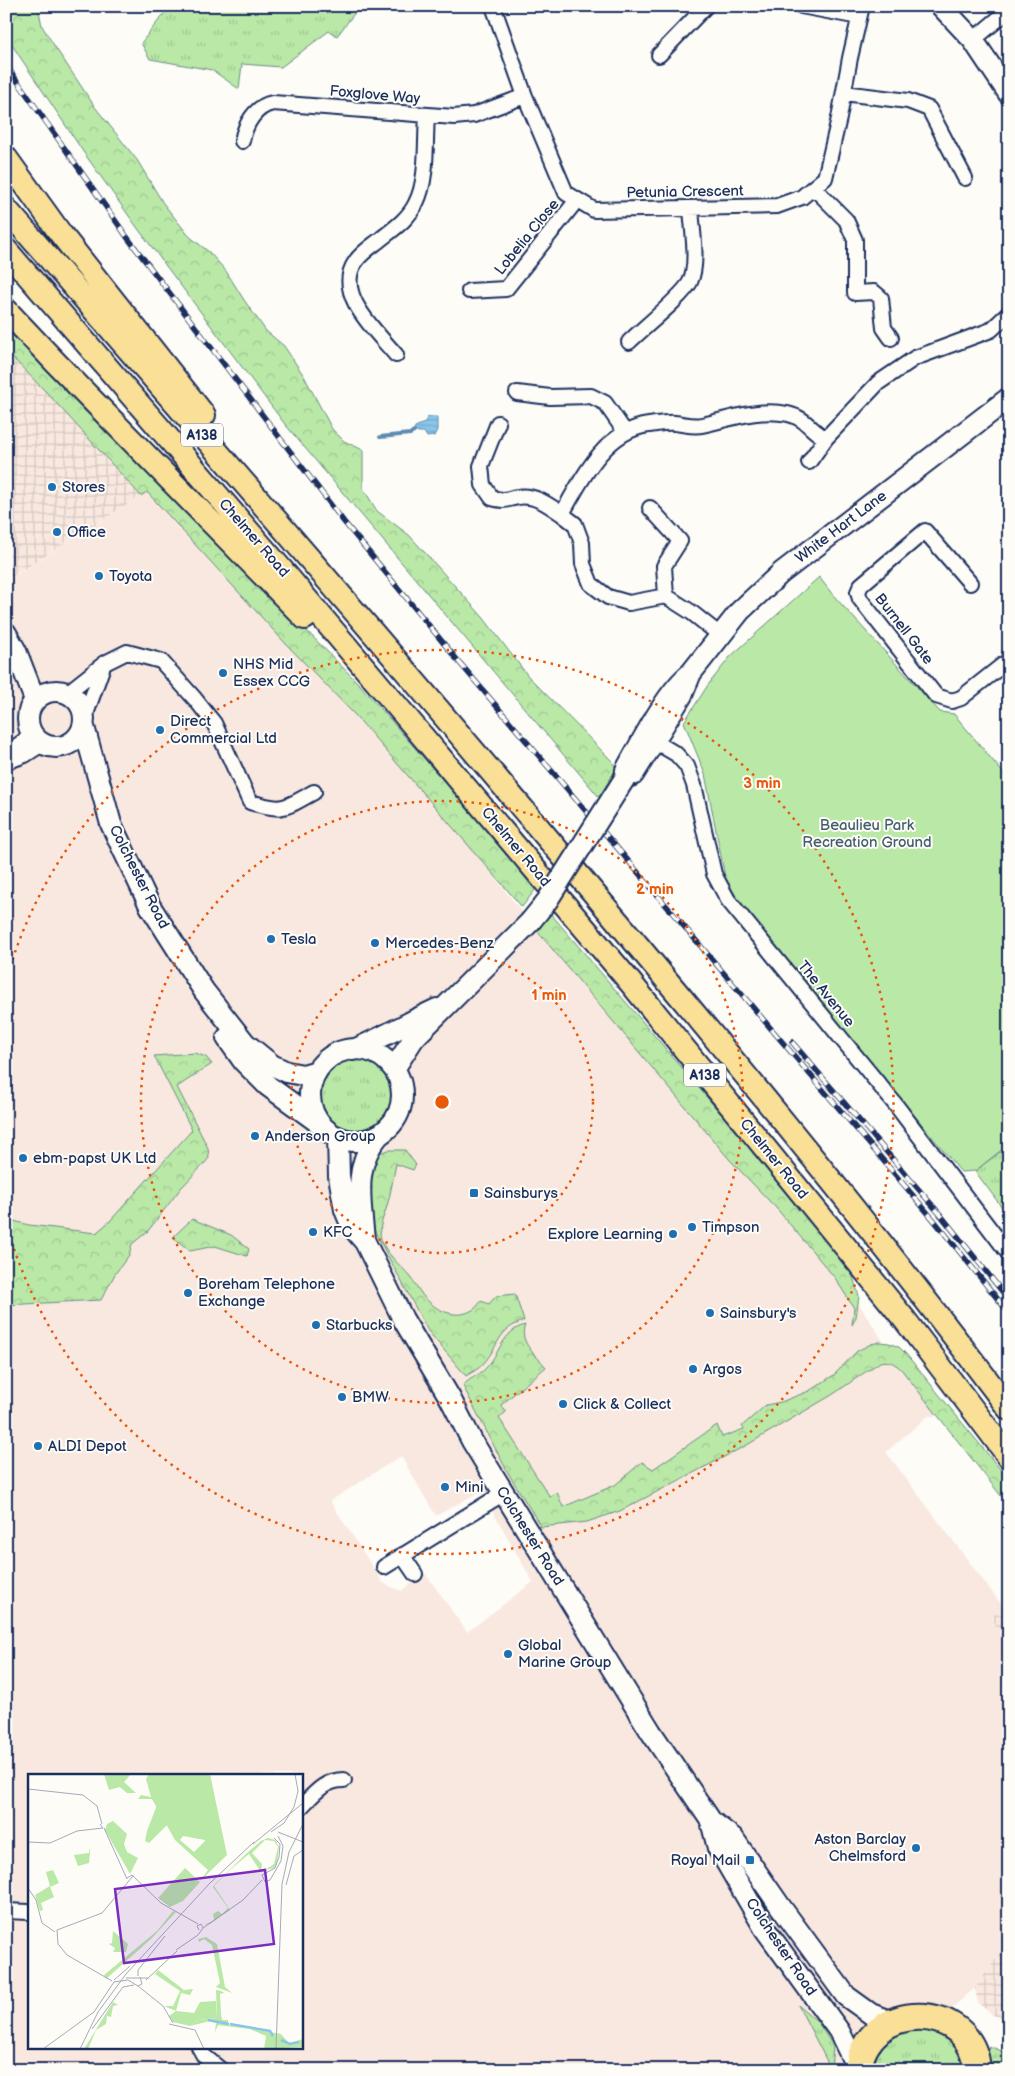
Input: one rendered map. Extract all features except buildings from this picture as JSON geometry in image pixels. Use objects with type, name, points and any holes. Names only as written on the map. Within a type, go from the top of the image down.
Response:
[{"type":"highway","points":[[858,2070],[862,2053],[868,2042],[883,2027],[901,2018],[918,2016],[944,2022],[964,2038],[971,2049],[977,2070]]},
{"type":"main road","points":[[941,6],[973,40],[1009,94]]},
{"type":"main road","points":[[6,158],[66,240],[398,661]]},
{"type":"main road","name":"Chelmer Road","points":[[6,209],[398,661],[654,964],[930,1304],[1009,1408]]},
{"type":"main road","name":"Chelmer Road","points":[[6,250],[393,701],[630,982],[905,1320],[1009,1457]]},
{"type":"main road","name":"A138","points":[[6,310],[302,614],[393,701]]},
{"type":"main road","name":"White Hart Lane","points":[[394,1069],[414,1038],[530,922],[547,901],[625,778],[626,770],[652,725],[681,681],[691,673],[740,611],[781,573],[1009,398]]},
{"type":"main road","points":[[6,633],[16,652],[35,700]]},
{"type":"main road","points":[[16,652],[60,692],[80,704],[84,722],[79,736],[66,746],[56,748],[37,739],[28,720],[29,710],[35,700],[40,696],[60,692]]},
{"type":"main road","name":"White Hart Lane","points":[[625,778],[633,775],[682,695],[691,673]]},
{"type":"main road","name":"Colchester Road","points":[[84,722],[111,824],[150,906],[204,991],[245,1043],[272,1065],[287,1072],[303,1075],[317,1072]]},
{"type":"main road","name":"Colchester Road","points":[[66,746],[100,784]]},
{"type":"main road","name":"Colchester Road","points":[[204,991],[217,1025],[244,1062],[273,1091],[321,1124]]},
{"type":"main road","name":"White Hart Lane","points":[[353,1050],[446,1005]]},
{"type":"main road","points":[[353,1050],[376,1054],[384,1059],[394,1069],[401,1087],[401,1102],[392,1124],[379,1135],[360,1141],[350,1141],[338,1137],[321,1124],[315,1116],[310,1099],[312,1084],[317,1072],[334,1056],[353,1050]]},
{"type":"main road","name":"Colchester Road","points":[[364,1242],[360,1200],[361,1173],[366,1152],[379,1135]]},
{"type":"main road","name":"Colchester Road","points":[[338,1137],[339,1176],[345,1210],[352,1227],[364,1242],[402,1319],[504,1493],[651,1732],[712,1821],[734,1838],[780,1906],[846,1996],[871,2014],[892,2022]]},
{"type":"main road","name":"Colchester Road","points":[[712,1821],[718,1848],[765,1929],[839,2031],[858,2070]]},
{"type":"street","name":"Petunia Crescent","points":[[493,6],[525,96],[566,193],[594,210],[777,206],[802,197],[825,178],[860,12]]},
{"type":"street","points":[[659,55],[706,6]]},
{"type":"street","points":[[802,6],[860,12]]},
{"type":"street","points":[[973,40],[1009,10]]},
{"type":"street","points":[[844,93],[908,101],[929,109],[965,178]]},
{"type":"street","name":"Foxglove Way","points":[[242,142],[249,122],[255,113],[266,104],[454,117],[474,115],[525,96]]},
{"type":"street","points":[[396,355],[353,301],[350,280],[352,270],[360,255],[402,222],[416,204],[423,176],[427,116]]},
{"type":"street","points":[[814,188],[846,220],[855,240],[855,293],[874,292],[881,298],[884,328],[891,338]]},
{"type":"street","name":"Lobelia Close","points":[[469,291],[506,289],[577,200]]},
{"type":"street","points":[[629,342],[679,296],[690,282],[694,264],[691,208]]},
{"type":"street","points":[[809,462],[826,438],[858,403],[884,379],[915,358],[991,330],[1009,313]]},
{"type":"street","points":[[517,393],[550,397],[591,396],[605,403],[626,432]]},
{"type":"street","points":[[562,514],[591,466],[608,446],[626,432],[646,425],[674,422],[696,426],[765,411],[789,414],[807,422],[821,436],[826,438]]},
{"type":"street","points":[[498,423],[481,466],[483,484],[492,498],[505,502],[519,497],[534,497],[575,524],[582,543],[583,564],[591,584],[608,597],[628,602],[666,596],[691,612],[720,635]]},
{"type":"street","points":[[650,508],[680,541],[664,566],[666,596]]},
{"type":"street","name":"Burnell Gate","points":[[970,583],[925,531],[861,585],[858,592],[860,599],[936,696],[952,701],[961,698],[1007,664]]},
{"type":"street","points":[[60,692],[104,663],[127,652],[161,661],[214,723],[250,802],[274,809],[286,807],[314,792]]},
{"type":"street","points":[[84,722],[104,663]]},
{"type":"street","points":[[6,754],[37,739]]},
{"type":"street","points":[[6,762],[25,755],[37,739]]},
{"type":"street","name":"The Avenue","points":[[654,741],[676,754],[687,766],[694,785],[714,874],[728,900],[895,1104],[1009,1254]]},
{"type":"street","points":[[384,1567],[504,1493]]},
{"type":"street","points":[[402,1555],[415,1574]]},
{"type":"street","points":[[302,1806],[322,1786],[334,1780],[344,1780]]},
{"type":"street","points":[[6,1911],[28,1912]]},
{"type":"street","points":[[200,2048],[204,2056],[221,2070]]},
{"type":"shaded area","points":[[6,351],[141,496],[10,578],[6,572]]},
{"type":"shaded area","points":[[147,492],[360,707],[537,931],[850,1291],[892,1354],[939,1416],[928,1416],[886,1452],[1004,1608],[992,1617],[1009,1653],[1009,1941],[975,1988],[880,2070],[6,2070],[6,581]],"holes":[[[401,1456],[436,1516],[481,1491],[533,1582],[467,1632],[425,1573],[401,1591],[383,1583],[330,1501]]]},
{"type":"shaded area","points":[[1009,1604],[1009,1653],[992,1617]]},
{"type":"shaded area","points":[[1009,1941],[1009,2020],[993,2015],[978,2003],[975,1988]]},
{"type":"green space","points":[[6,6],[38,6],[42,26],[55,47],[95,107],[137,160],[163,203],[189,236],[209,252],[226,271],[266,331],[284,346],[304,376],[332,429],[344,441],[363,450],[363,488],[377,511],[409,535],[482,616],[528,676],[613,762],[616,769],[599,797],[284,423],[139,230],[84,153],[6,36]]},
{"type":"green space","points":[[170,6],[360,6],[337,36],[329,31],[281,67],[242,64],[239,89],[212,70],[150,59],[141,43]]},
{"type":"green space","points":[[6,321],[361,686],[488,832],[535,890],[522,907],[355,715],[286,644],[147,492],[141,496],[6,351]]},
{"type":"green space","name":"Beaulieu Park Recreation Ground","points":[[819,577],[833,595],[940,712],[954,714],[1009,780],[1009,1144],[975,1171],[961,1172],[741,905],[725,877],[705,774],[684,722],[708,685],[730,657]]},
{"type":"green space","points":[[551,914],[801,1208],[852,1274],[859,1296],[856,1317],[852,1325],[854,1308],[835,1278],[777,1209],[729,1159],[537,931]]},
{"type":"green space","points":[[195,1053],[206,1057],[212,1064],[177,1087],[208,1148],[209,1158],[181,1188],[148,1231],[132,1244],[129,1255],[115,1274],[101,1300],[6,1305],[6,1219],[29,1225],[96,1233],[110,1221],[192,1130],[154,1056]]},
{"type":"green space","points":[[363,1060],[376,1066],[385,1075],[389,1081],[391,1095],[389,1109],[381,1120],[370,1128],[349,1130],[342,1128],[331,1120],[323,1109],[321,1088],[323,1081],[331,1070],[342,1062]]},
{"type":"green space","points":[[388,1150],[405,1150],[416,1165],[413,1170],[396,1164],[381,1226],[381,1239],[390,1254],[410,1276],[425,1298],[434,1306],[448,1313],[463,1314],[470,1312],[481,1301],[489,1304],[496,1296],[515,1294],[524,1321],[508,1329],[499,1339],[483,1364],[466,1376],[428,1331],[375,1232],[370,1213],[369,1173],[376,1154]]},
{"type":"green space","points":[[1000,1152],[1009,1163],[1009,1217],[975,1171]]},
{"type":"green space","points":[[192,1219],[231,1235],[249,1249],[247,1256],[215,1246],[190,1251],[173,1237]]},
{"type":"green space","points":[[525,1325],[523,1331],[526,1343],[546,1367],[501,1405],[506,1412],[499,1418],[550,1497],[557,1492],[563,1507],[615,1485],[642,1462],[653,1469],[717,1425],[722,1437],[744,1429],[742,1426],[766,1405],[781,1402],[809,1391],[834,1375],[857,1351],[880,1342],[899,1347],[906,1354],[1009,1480],[1009,1506],[901,1369],[891,1362],[883,1361],[832,1395],[747,1445],[620,1511],[587,1522],[541,1527],[507,1471],[463,1386],[485,1369],[511,1332]]},
{"type":"green space","points":[[798,2005],[817,2021],[833,2046],[831,2069]]},
{"type":"green space","points":[[920,2025],[955,2041],[967,2070],[868,2070],[884,2038]]},
{"type":"green space","points":[[989,2046],[1009,2054],[1009,2061],[994,2066],[991,2065]]},
{"type":"water","points":[[428,417],[437,417],[437,430],[434,436],[427,437],[424,432],[414,432],[415,427],[424,423]]},
{"type":"waterway","points":[[380,437],[414,432]]},
{"type":"railway","points":[[6,65],[127,237],[344,522],[459,662],[933,1219],[1009,1313]]},
{"type":"railway","points":[[792,1042],[939,1213],[1009,1300]]},
{"type":"place","name":"Stores","points":[[52,487]]},
{"type":"place","name":"Office","points":[[57,532]]},
{"type":"place","name":"Toyota","points":[[99,576]]},
{"type":"place","name":"NHS Mid Essex CCG","points":[[223,673]]},
{"type":"place","name":"Direct Commercial Ltd","points":[[160,730]]},
{"type":"place","name":"Tesla","points":[[271,939]]},
{"type":"place","name":"Mercedes-Benz","points":[[375,943]]},
{"type":"place","name":"Anderson Group","points":[[255,1136]]},
{"type":"place","name":"ebm-papst UK Ltd","points":[[23,1158]]},
{"type":"place","name":"Sainsburys","points":[[474,1193]]},
{"type":"place","name":"Timpson","points":[[692,1227]]},
{"type":"place","name":"KFC","points":[[313,1232]]},
{"type":"place","name":"Explore Learning","points":[[673,1234]]},
{"type":"place","name":"Boreham Telephone Exchange","points":[[188,1293]]},
{"type":"place","name":"Sainsbury's","points":[[710,1313]]},
{"type":"place","name":"Starbucks","points":[[316,1325]]},
{"type":"place","name":"Argos","points":[[693,1369]]},
{"type":"place","name":"BMW","points":[[342,1397]]},
{"type":"place","name":"Click & Collect","points":[[563,1404]]},
{"type":"place","name":"ALDI Depot","points":[[38,1446]]},
{"type":"place","name":"Mini","points":[[445,1487]]},
{"type":"place","name":"Global Marine Group","points":[[508,1654]]},
{"type":"place","name":"Aston Barclay Chelmsford","points":[[916,1848]]},
{"type":"place","name":"Royal Mail","points":[[750,1860]]}]
